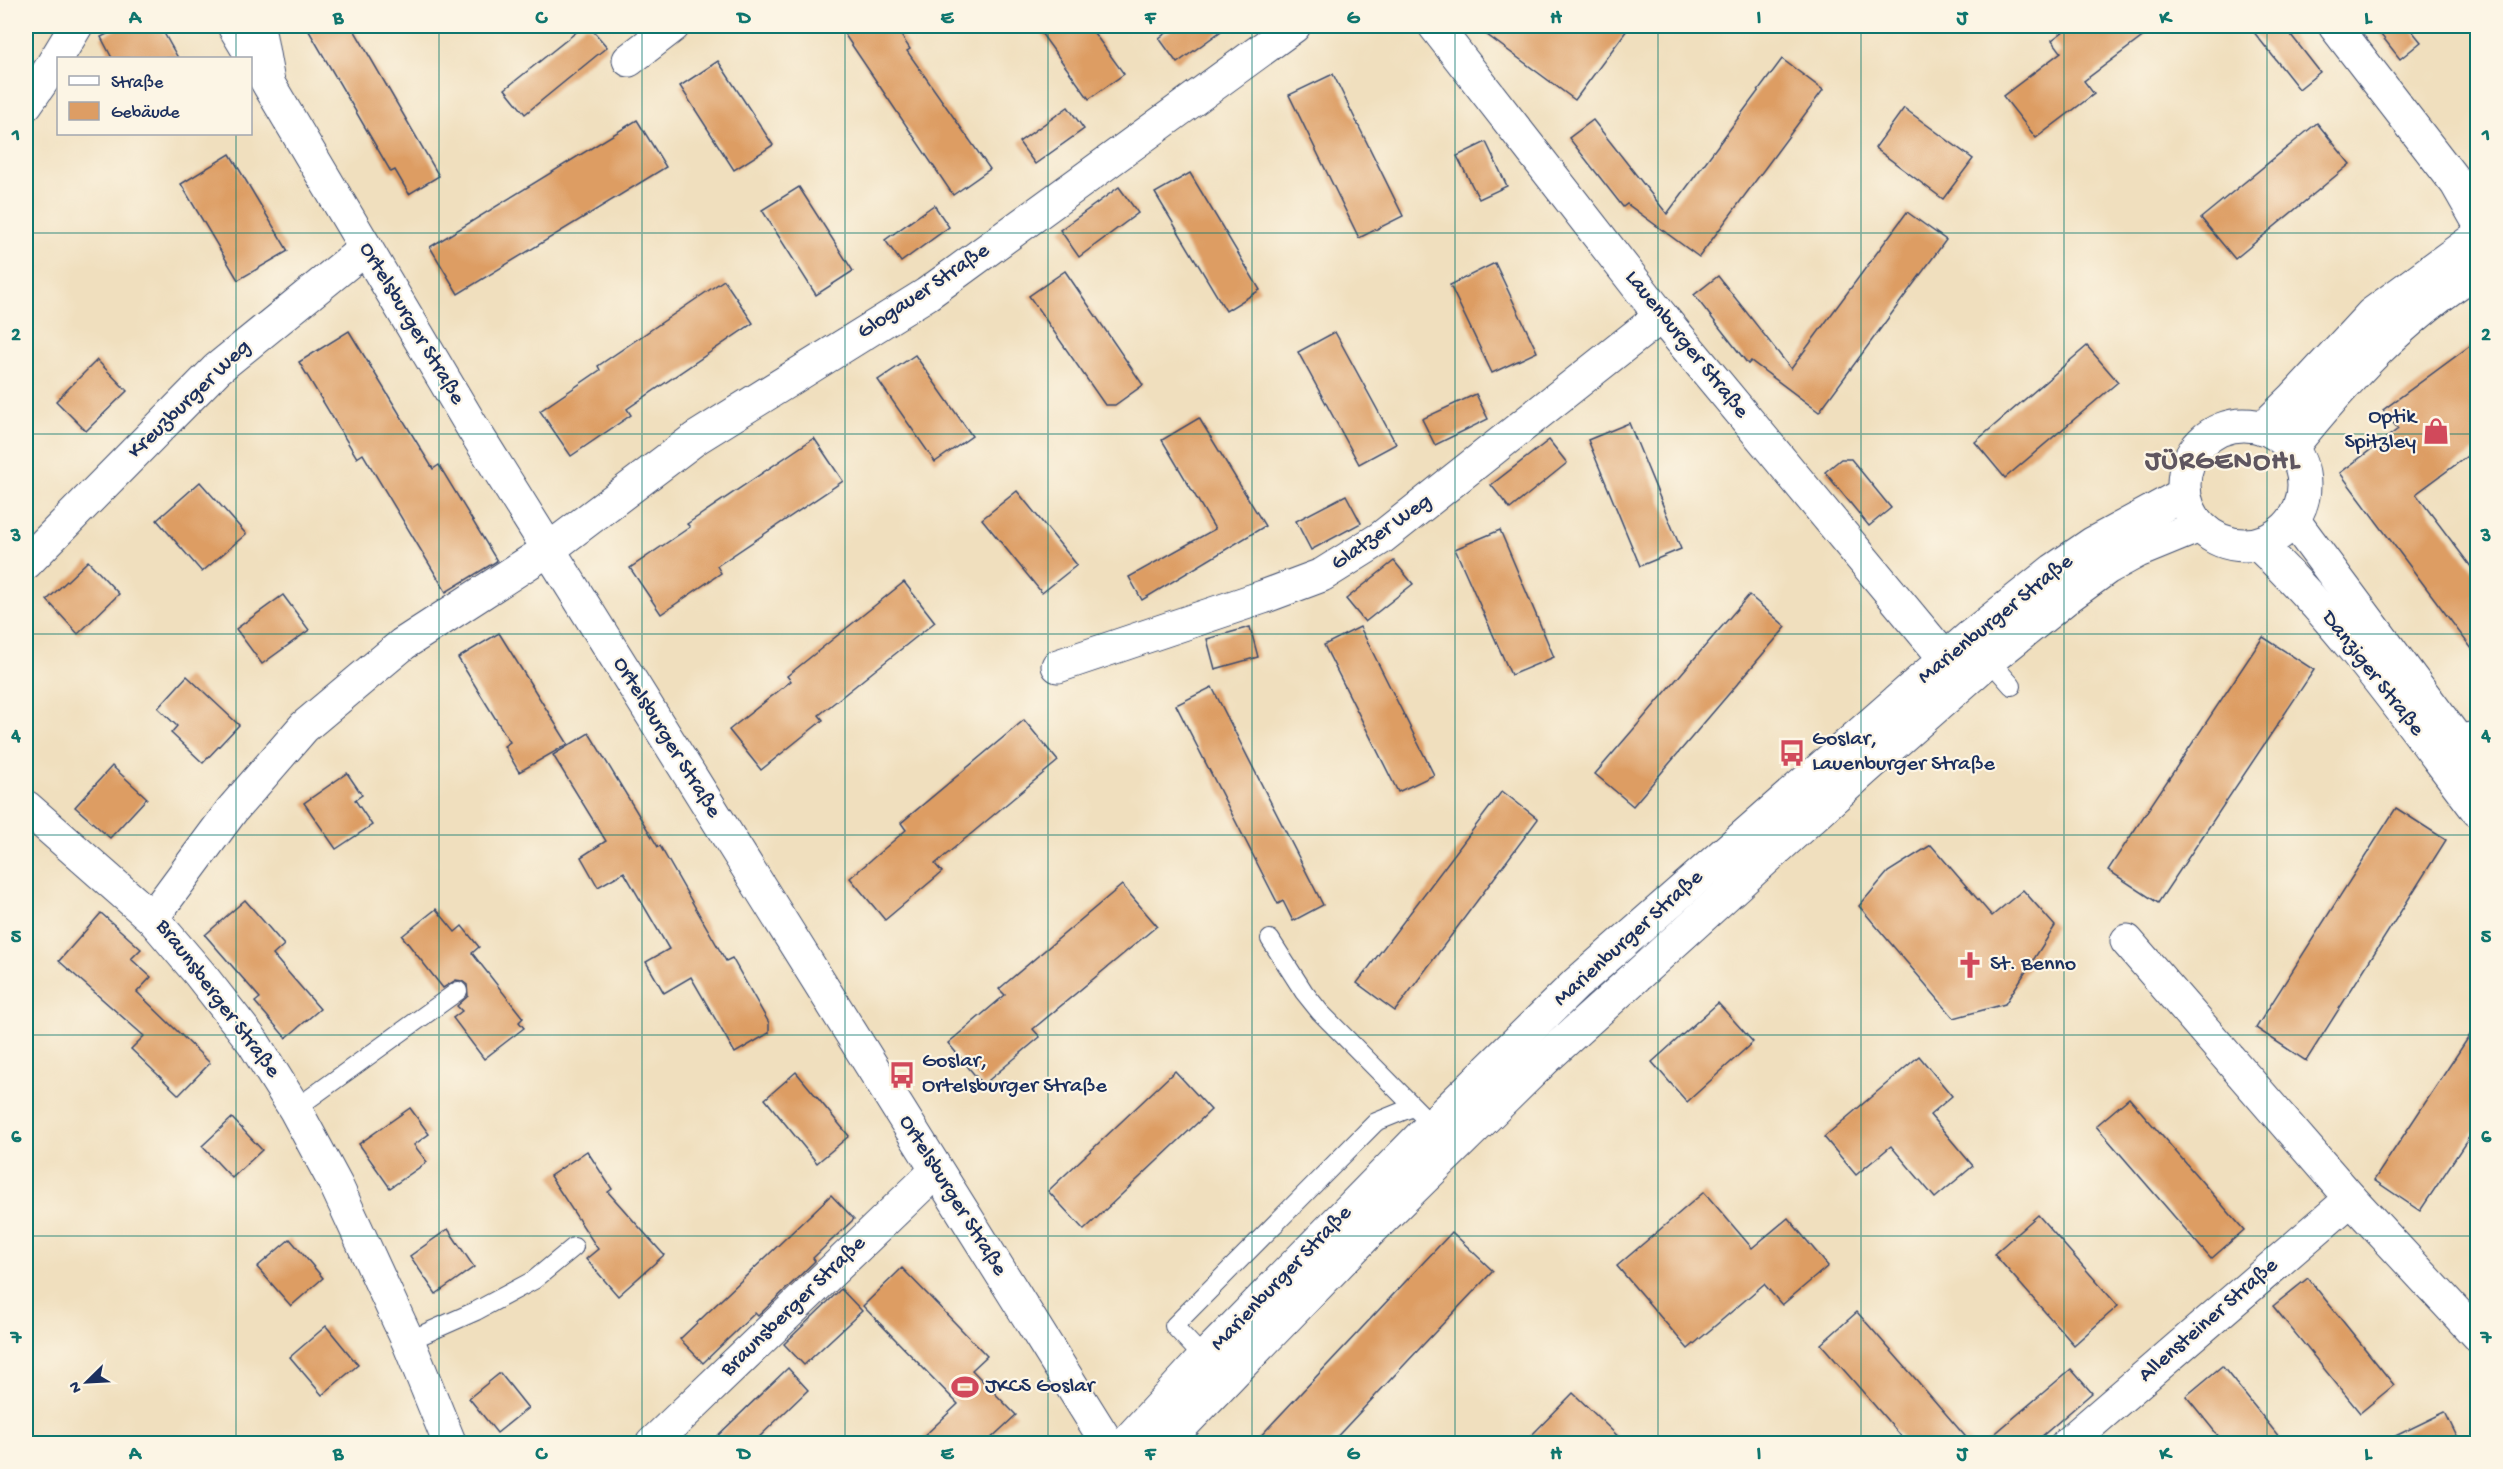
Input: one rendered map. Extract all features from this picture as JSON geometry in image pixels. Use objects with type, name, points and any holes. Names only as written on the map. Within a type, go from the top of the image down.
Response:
[{"type":"street","points":[[57,57],[76,26]]},
{"type":"street","name":"Ortelsburger Straße","points":[[234,26],[548,550],[1108,1443]]},
{"type":"street","points":[[258,26],[268,84]]},
{"type":"street","points":[[628,60],[674,26]]},
{"type":"street","name":"Glogauer Straße","points":[[548,550],[696,438],[927,294],[1294,26]]},
{"type":"street","name":"Lauenburger Straße","points":[[1435,26],[1661,316],[1954,670]]},
{"type":"street","points":[[2334,26],[2457,184],[2478,221]]},
{"type":"street","points":[[26,104],[57,57]]},
{"type":"street","points":[[2263,428],[2372,314],[2478,236]]},
{"type":"street","name":"Kreuzburger Weg","points":[[26,563],[216,369],[366,248]]},
{"type":"street","points":[[2291,448],[2333,396],[2392,338],[2453,285],[2478,270]]},
{"type":"street","name":"Glatzer Weg","points":[[1058,666],[1263,597],[1322,574],[1381,538],[1661,316]]},
{"type":"street","points":[[2247,425],[2275,433],[2291,448],[2301,465],[2304,485],[2301,505],[2294,521],[2283,532],[2258,544],[2242,546],[2226,544],[2212,537],[2199,526],[2187,506],[2184,476],[2189,459],[2199,444],[2213,433],[2230,426],[2247,425]]},
{"type":"street","name":"Marienburger Straße","points":[[1125,1443],[1422,1116],[1576,984],[1979,649],[2054,570],[2092,544],[2184,494]]},
{"type":"street","name":"Danziger Straße","points":[[2294,521],[2464,732],[2478,768]]},
{"type":"street","name":"Marienburger Straße","points":[[1979,649],[2107,568],[2138,551],[2199,526]]},
{"type":"street","name":"Danziger Straße","points":[[2258,544],[2330,619],[2478,811]]},
{"type":"street","name":"Braunsberger Straße","points":[[450,1443],[408,1341],[336,1185],[295,1108],[253,1042],[152,918],[232,810],[304,727],[403,644],[548,550]]},
{"type":"street","name":"Marienburger Straße","points":[[1164,1443],[1372,1229],[1545,1059],[1663,950],[1954,670]]},
{"type":"street","points":[[26,807],[152,918]]},
{"type":"street","points":[[2127,941],[2351,1199],[2478,1336]]},
{"type":"street","name":"Braunsberger Straße","points":[[652,1443],[936,1171]]},
{"type":"street","name":"Allensteiner Straße","points":[[2067,1443],[2351,1199]]},
{"type":"lane","points":[[1979,649],[2012,686]]},
{"type":"lane","points":[[1270,939],[1304,992],[1320,1012],[1455,1148]]},
{"type":"lane","points":[[295,1108],[458,990]]},
{"type":"lane","points":[[1204,1358],[1174,1326],[1376,1122],[1422,1116]]},
{"type":"lane","points":[[408,1341],[476,1311],[534,1280],[574,1247]]},
{"type":"building","points":[[123,26],[160,26],[177,57],[111,57],[101,37]]},
{"type":"building","points":[[306,26],[352,26],[439,176],[409,194],[395,170],[391,172]]},
{"type":"building","points":[[584,26],[589,26],[607,47],[525,114],[505,89]]},
{"type":"building","points":[[839,26],[895,26],[910,49],[907,51],[990,169],[953,195]]},
{"type":"building","points":[[1036,26],[1089,26],[1124,74],[1089,99]]},
{"type":"building","points":[[1177,26],[1228,26],[1177,63],[1159,38]]},
{"type":"building","points":[[1475,26],[1630,26],[1575,100]]},
{"type":"building","points":[[2071,26],[2157,26],[2084,81],[2094,94],[2036,138],[2003,96],[2061,52],[2052,40]]},
{"type":"building","points":[[2249,26],[2284,26],[2320,72],[2299,89]]},
{"type":"building","points":[[2374,26],[2408,26],[2421,42],[2400,59]]},
{"type":"building","points":[[1782,59],[1823,90],[1699,257],[1627,204],[1623,207],[1569,138],[1593,120],[1667,214]]},
{"type":"building","points":[[718,61],[773,145],[734,170],[680,86]]},
{"type":"building","points":[[1333,74],[1403,216],[1359,238],[1289,95]]},
{"type":"building","points":[[1068,107],[1084,129],[1035,164],[1019,142]]},
{"type":"building","points":[[1904,108],[1973,159],[1943,199],[1875,148]]},
{"type":"building","points":[[637,120],[666,167],[458,294],[430,247]]},
{"type":"building","points":[[2317,123],[2350,164],[2235,259],[2201,218]]},
{"type":"building","points":[[1486,142],[1507,186],[1479,199],[1457,156]]},
{"type":"building","points":[[230,154],[288,251],[238,280],[181,184]]},
{"type":"building","points":[[1190,173],[1260,290],[1226,311],[1155,193]]},
{"type":"building","points":[[799,187],[853,271],[816,295],[762,210]]},
{"type":"building","points":[[1119,187],[1138,213],[1079,257],[1060,230]]},
{"type":"building","points":[[934,205],[949,227],[901,262],[885,240]]},
{"type":"building","points":[[1907,212],[1946,240],[1819,412],[1751,361],[1748,364],[1694,295],[1718,276],[1791,369]]},
{"type":"building","points":[[1495,263],[1537,352],[1492,373],[1450,285]]},
{"type":"building","points":[[1065,271],[1143,385],[1115,405],[1105,405],[1029,296]]},
{"type":"building","points":[[724,280],[753,323],[627,409],[631,415],[571,456],[540,411],[600,370],[598,366]]},
{"type":"building","points":[[349,331],[433,469],[439,465],[497,561],[446,592],[363,454],[357,458],[299,362]]},
{"type":"building","points":[[1335,332],[1396,444],[1359,464],[1298,352]]},
{"type":"building","points":[[2478,340],[2478,448],[2416,494],[2478,576],[2478,657],[2340,473],[2398,429],[2383,410]]},
{"type":"building","points":[[2087,346],[2118,382],[2005,478],[1975,442]]},
{"type":"building","points":[[915,355],[972,436],[935,462],[878,380]]},
{"type":"building","points":[[97,360],[127,391],[86,431],[56,401]]},
{"type":"building","points":[[1476,394],[1488,419],[1435,445],[1422,419]]},
{"type":"building","points":[[1199,418],[1265,526],[1142,600],[1129,577],[1215,529],[1162,440]]},
{"type":"building","points":[[1629,423],[1681,549],[1640,566],[1588,440]]},
{"type":"building","points":[[814,438],[843,481],[717,566],[721,573],[661,614],[630,568],[690,527],[687,524]]},
{"type":"building","points":[[1549,440],[1567,463],[1510,509],[1491,485]]},
{"type":"building","points":[[1841,459],[1851,459],[1891,508],[1869,526],[1825,472]]},
{"type":"building","points":[[200,482],[246,534],[202,572],[157,520]]},
{"type":"building","points":[[1017,491],[1077,565],[1042,593],[982,519]]},
{"type":"building","points":[[1346,495],[1361,523],[1311,550],[1296,521]]},
{"type":"building","points":[[1500,530],[1554,657],[1511,675],[1455,549]]},
{"type":"building","points":[[88,561],[119,594],[78,634],[47,600]]},
{"type":"building","points":[[1394,561],[1413,584],[1365,622],[1346,599]]},
{"type":"building","points":[[904,582],[935,622],[819,715],[823,720],[761,770],[729,730],[791,681],[787,676]]},
{"type":"building","points":[[283,595],[309,630],[262,664],[236,629]]},
{"type":"building","points":[[1749,595],[1786,627],[1633,806],[1595,774]]},
{"type":"building","points":[[1250,627],[1258,657],[1215,669],[1207,639]]},
{"type":"building","points":[[1360,627],[1434,775],[1398,792],[1324,645]]},
{"type":"building","points":[[499,633],[568,744],[519,772],[504,746],[510,742],[458,658]]},
{"type":"building","points":[[2263,637],[2314,670],[2158,903],[2108,870]]},
{"type":"building","points":[[187,676],[239,725],[203,763],[171,733],[177,726],[158,708]]},
{"type":"building","points":[[1212,687],[1323,905],[1293,921],[1283,901],[1278,904],[1176,705]]},
{"type":"building","points":[[1024,720],[1058,761],[935,864],[942,872],[885,920],[850,878],[906,830],[901,823]]},
{"type":"building","points":[[589,733],[658,847],[660,846],[726,961],[732,958],[769,1023],[769,1033],[735,1053],[691,977],[664,993],[646,962],[669,949],[624,872],[598,887],[581,857],[606,841],[553,755]]},
{"type":"building","points":[[112,766],[147,798],[110,838],[75,807]]},
{"type":"building","points":[[347,773],[362,795],[355,800],[372,825],[336,849],[304,803]]},
{"type":"building","points":[[1502,791],[1538,819],[1395,1011],[1357,983]]},
{"type":"building","points":[[2396,808],[2446,840],[2306,1061],[2256,1028]]},
{"type":"building","name":"St. Benno","points":[[1931,845],[1992,916],[2023,890],[2055,926],[2005,1004],[1954,1018],[1859,906],[1888,872]]},
{"type":"building","points":[[1122,885],[1157,926],[1033,1029],[1040,1037],[983,1085],[948,1043],[1005,995],[999,989]]},
{"type":"building","points":[[245,900],[284,945],[273,955],[320,1009],[286,1038],[255,1002],[260,998],[205,935]]},
{"type":"building","points":[[436,909],[455,932],[462,926],[479,947],[472,953],[523,1018],[519,1022],[524,1028],[484,1059],[453,1018],[462,1011],[457,1006],[468,996],[467,985],[456,980],[443,988],[402,936]]},
{"type":"building","points":[[101,913],[141,949],[131,959],[151,977],[137,992],[210,1063],[179,1095],[131,1049],[144,1036],[59,961]]},
{"type":"building","points":[[1718,1003],[1753,1042],[1687,1102],[1652,1062]]},
{"type":"building","points":[[2478,1023],[2478,1124],[2420,1211],[2374,1180]]},
{"type":"building","points":[[1919,1056],[1952,1096],[1930,1115],[1973,1166],[1935,1198],[1891,1146],[1856,1175],[1824,1137]]},
{"type":"building","points":[[1175,1071],[1211,1110],[1084,1230],[1048,1191]]},
{"type":"building","points":[[796,1072],[849,1136],[817,1163],[765,1099]]},
{"type":"building","points":[[2129,1098],[2244,1230],[2211,1259],[2096,1126]]},
{"type":"building","points":[[410,1108],[429,1134],[414,1145],[427,1162],[390,1188],[359,1144]]},
{"type":"building","points":[[232,1118],[262,1150],[232,1178],[202,1146]]},
{"type":"building","points":[[587,1151],[612,1189],[608,1192],[664,1255],[618,1296],[586,1259],[598,1249],[550,1176]]},
{"type":"building","points":[[1704,1192],[1752,1248],[1788,1218],[1828,1266],[1782,1305],[1764,1284],[1688,1349],[1617,1266]]},
{"type":"building","points":[[831,1195],[854,1219],[813,1258],[815,1261],[758,1316],[755,1313],[703,1363],[680,1339]]},
{"type":"building","points":[[2038,1215],[2118,1306],[2074,1345],[1994,1254]]},
{"type":"building","points":[[448,1229],[474,1267],[436,1294],[410,1256]]},
{"type":"building","points":[[1452,1232],[1493,1271],[1331,1443],[1254,1443]]},
{"type":"building","points":[[290,1239],[323,1278],[291,1306],[257,1267]]},
{"type":"building","points":[[902,1268],[987,1356],[972,1370],[1016,1415],[986,1443],[917,1443],[958,1404],[863,1306]]},
{"type":"building","points":[[2308,1278],[2394,1385],[2360,1413],[2273,1306]]},
{"type":"building","points":[[841,1289],[862,1311],[804,1365],[784,1344]]},
{"type":"building","points":[[1857,1312],[1971,1443],[1907,1443],[1821,1344]]},
{"type":"building","points":[[326,1326],[358,1365],[322,1395],[290,1357]]},
{"type":"building","points":[[2222,1366],[2284,1443],[2224,1443],[2186,1396]]},
{"type":"building","points":[[788,1368],[808,1390],[753,1443],[710,1443]]},
{"type":"building","points":[[2071,1369],[2092,1393],[2034,1443],[1984,1443]]},
{"type":"building","points":[[500,1373],[528,1408],[497,1433],[469,1398]]},
{"type":"building","points":[[1573,1393],[1625,1443],[1524,1443]]},
{"type":"building","points":[[2445,1412],[2460,1443],[2381,1443]]},
{"type":"place","name":"Optik Spitzley","points":[[2436,431]]},
{"type":"place","name":"Goslar, Lauenburger Straße","points":[[1792,753]]},
{"type":"place","name":"St. Benno","points":[[1970,965]]},
{"type":"place","name":"Goslar, Ortelsburger Straße","points":[[902,1075]]},
{"type":"place","name":"JKCS Goslar","points":[[965,1387]]},
{"type":"district","name":"JÜRGENOHL","points":[[2223,462]]}]
